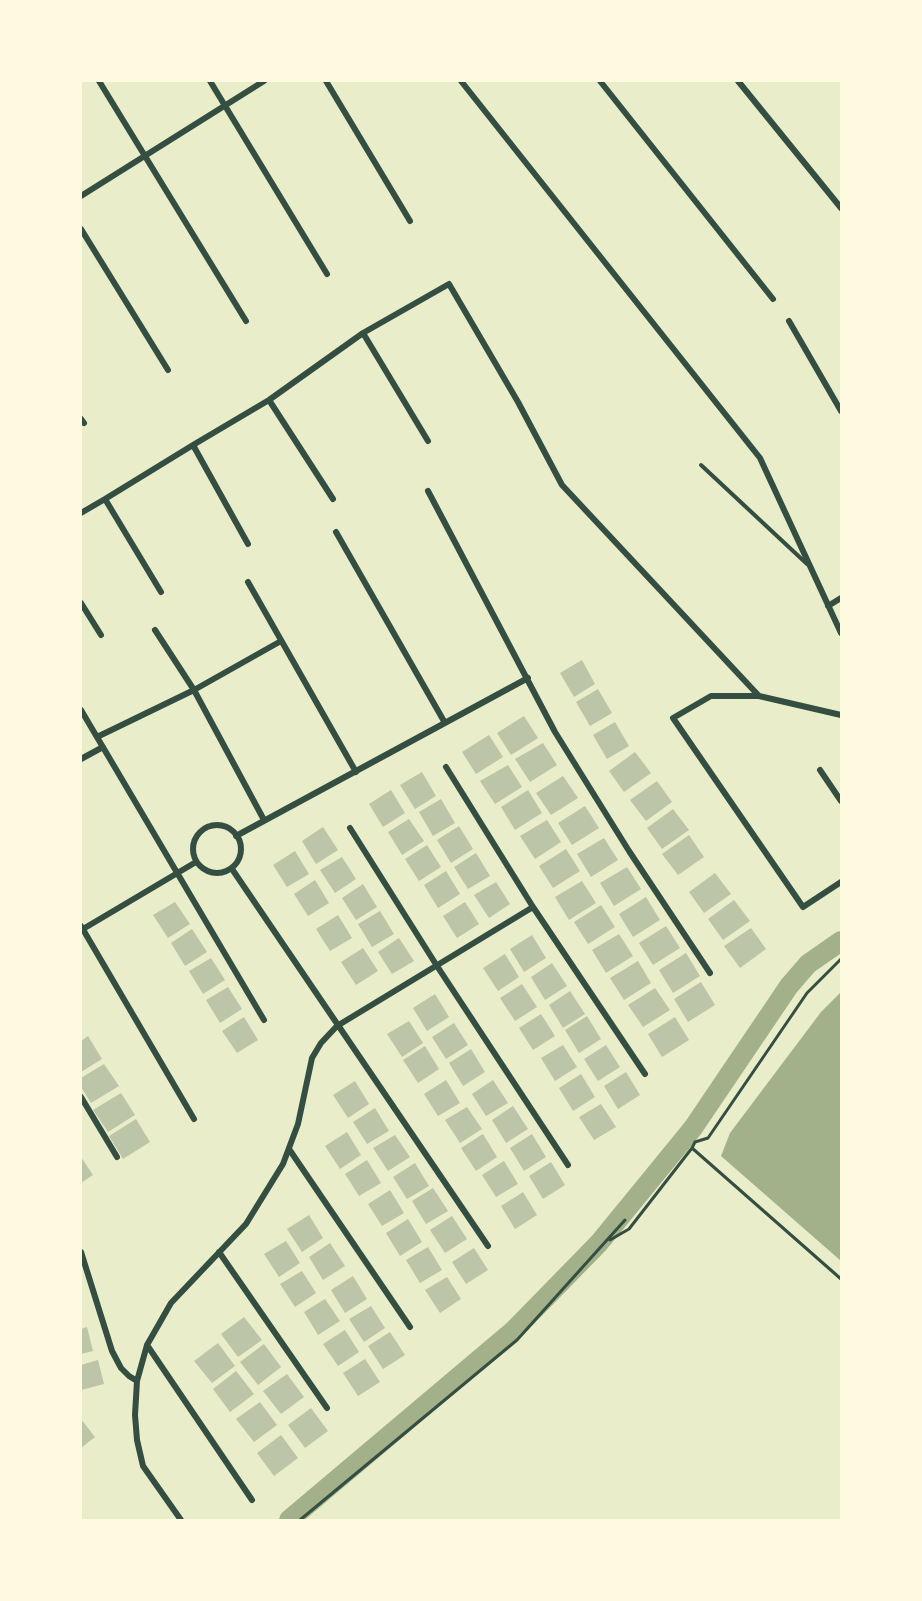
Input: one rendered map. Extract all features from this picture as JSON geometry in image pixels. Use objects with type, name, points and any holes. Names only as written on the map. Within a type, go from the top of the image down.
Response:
[{"type":"street","points":[[99,81],[246,321]]},
{"type":"street","points":[[210,81],[327,274]]},
{"type":"street","points":[[81,196],[264,81]]},
{"type":"street","points":[[326,81],[410,221]]},
{"type":"street","points":[[461,81],[760,458],[841,633]]},
{"type":"street","points":[[600,81],[773,299]]},
{"type":"street","points":[[738,81],[841,208]]},
{"type":"street","points":[[81,229],[168,370]]},
{"type":"street","points":[[81,513],[192,444],[269,400],[363,333],[448,284],[518,402],[562,485],[759,696]]},
{"type":"street","points":[[789,321],[841,411]]},
{"type":"street","points":[[363,333],[428,441]]},
{"type":"street","points":[[269,400],[333,500]]},
{"type":"street","points":[[192,444],[248,544]]},
{"type":"street","points":[[428,491],[555,732],[629,851],[710,974]]},
{"type":"street","points":[[105,499],[160,592]]},
{"type":"street","points":[[336,532],[445,723]]},
{"type":"street","points":[[248,582],[356,772]]},
{"type":"street","points":[[828,606],[841,598]]},
{"type":"street","points":[[81,603],[101,635]]},
{"type":"street","points":[[155,630],[194,690],[264,820]]},
{"type":"street","points":[[97,737],[194,690],[281,641]]},
{"type":"street","points":[[236,836],[528,678]]},
{"type":"street","points":[[841,715],[759,696],[711,696],[673,718],[803,907],[841,882]]},
{"type":"street","points":[[81,710],[264,1020]]},
{"type":"street","points":[[81,759],[103,747]]},
{"type":"street","points":[[447,767],[533,907],[645,1074]]},
{"type":"street","points":[[820,770],[841,801]]},
{"type":"street","points":[[221,826],[236,836],[240,844],[240,857],[232,869],[219,874],[206,871],[196,862],[192,849],[194,842],[207,827],[221,826]]},
{"type":"street","points":[[351,828],[437,966],[568,1165]]},
{"type":"street","points":[[194,1119],[82,928],[196,862]]},
{"type":"street","points":[[232,869],[488,1246]]},
{"type":"street","points":[[181,1520],[143,1466],[136,1431],[137,1381],[147,1345],[171,1303],[246,1224],[283,1164],[298,1124],[312,1058],[321,1043],[337,1026],[533,907]]},
{"type":"street","points":[[81,1097],[117,1157]]},
{"type":"street","points":[[289,1149],[410,1327]]},
{"type":"street","points":[[81,1252],[112,1351],[122,1368],[137,1381]]},
{"type":"street","points":[[219,1252],[327,1408]]},
{"type":"street","points":[[147,1345],[252,1500]]},
{"type":"lane","points":[[701,465],[810,567]]},
{"type":"path","points":[[606,1242],[629,1229],[695,1142],[708,1138],[807,993],[841,959]]},
{"type":"path","points":[[692,1148],[841,1279]]},
{"type":"path","points":[[300,1520],[517,1340],[626,1220]]},
{"type":"shaded area","points":[[841,992],[841,1261],[721,1156],[730,1133],[821,1012]]},
{"type":"building","points":[[582,660],[595,684],[574,697],[560,673]]},
{"type":"building","points":[[598,689],[612,713],[590,726],[576,702]]},
{"type":"building","points":[[524,716],[538,738],[511,755],[497,733]]},
{"type":"building","points":[[615,722],[629,746],[607,759],[593,735]]},
{"type":"building","points":[[489,735],[503,757],[476,774],[462,752]]},
{"type":"building","points":[[543,743],[557,765],[530,782],[515,759]]},
{"type":"building","points":[[635,752],[651,773],[624,792],[609,771]]},
{"type":"building","points":[[508,765],[522,787],[495,804],[480,781]]},
{"type":"building","points":[[422,772],[436,796],[415,809],[400,785]]},
{"type":"building","points":[[563,776],[578,798],[551,815],[536,793]]},
{"type":"building","points":[[657,781],[672,802],[646,821],[630,800]]},
{"type":"building","points":[[391,790],[405,813],[383,827],[369,804]]},
{"type":"building","points":[[528,790],[542,813],[515,830],[501,807]]},
{"type":"building","points":[[441,799],[455,823],[433,836],[419,812]]},
{"type":"building","points":[[585,806],[599,828],[572,845],[558,823]]},
{"type":"building","points":[[673,809],[689,830],[662,849],[647,828]]},
{"type":"building","points":[[409,819],[424,841],[402,855],[388,832]]},
{"type":"building","points":[[547,820],[561,842],[535,859],[520,836]]},
{"type":"building","points":[[459,826],[473,849],[451,863],[437,840]]},
{"type":"building","points":[[323,827],[338,850],[316,864],[302,841]]},
{"type":"building","points":[[689,835],[704,857],[678,875],[662,854]]},
{"type":"building","points":[[604,838],[618,860],[591,877],[577,854]]},
{"type":"building","points":[[427,845],[441,867],[419,881],[405,859]]},
{"type":"building","points":[[566,849],[580,871],[553,888],[539,866]]},
{"type":"building","points":[[295,851],[309,874],[287,887],[273,865]]},
{"type":"building","points":[[476,853],[490,876],[468,889],[454,867]]},
{"type":"building","points":[[342,857],[356,879],[335,893],[320,870]]},
{"type":"building","points":[[627,867],[641,889],[614,906],[600,883]]},
{"type":"building","points":[[446,871],[460,894],[438,908],[424,885]]},
{"type":"building","points":[[715,873],[731,894],[704,913],[689,892]]},
{"type":"building","points":[[315,880],[329,903],[308,916],[294,894]]},
{"type":"building","points":[[582,881],[596,903],[569,920],[555,897]]},
{"type":"building","points":[[496,882],[510,904],[489,918],[474,895]]},
{"type":"building","points":[[363,884],[377,907],[356,920],[342,898]]},
{"type":"building","points":[[646,897],[660,920],[633,937],[619,914]]},
{"type":"building","points":[[734,900],[750,921],[723,940],[708,919]]},
{"type":"building","points":[[175,902],[190,924],[168,938],[153,915]]},
{"type":"building","points":[[465,902],[479,924],[457,938],[443,916]]},
{"type":"building","points":[[601,905],[615,927],[588,944],[574,922]]},
{"type":"building","points":[[380,911],[394,934],[372,947],[358,924]]},
{"type":"building","points":[[338,915],[352,938],[330,951],[316,929]]},
{"type":"building","points":[[666,926],[680,948],[653,965],[639,943]]},
{"type":"building","points":[[751,928],[766,949],[740,968],[724,946]]},
{"type":"building","points":[[192,929],[207,952],[185,966],[171,943]]},
{"type":"building","points":[[619,934],[633,956],[606,973],[592,950]]},
{"type":"building","points":[[532,935],[546,958],[524,972],[510,949]]},
{"type":"building","points":[[399,938],[414,961],[392,974],[378,952]]},
{"type":"building","points":[[363,948],[378,971],[356,985],[341,962]]},
{"type":"building","points":[[686,953],[700,976],[673,993],[659,970]]},
{"type":"building","points":[[505,954],[519,977],[498,991],[483,968]]},
{"type":"building","points":[[211,958],[225,980],[203,994],[189,971]]},
{"type":"building","points":[[638,961],[651,983],[624,1000],[610,978]]},
{"type":"building","points":[[552,963],[567,986],[545,1000],[531,977]]},
{"type":"building","points":[[701,982],[715,1005],[688,1022],[674,999]]},
{"type":"building","points":[[522,984],[537,1007],[515,1021],[500,998]]},
{"type":"building","points":[[228,987],[242,1009],[220,1023],[206,1000]]},
{"type":"building","points":[[655,988],[670,1010],[643,1027],[628,1005]]},
{"type":"building","points":[[570,991],[585,1014],[563,1028],[549,1005]]},
{"type":"building","points":[[435,994],[449,1017],[427,1031],[413,1008]]},
{"type":"building","points":[[541,1014],[555,1036],[533,1050],[519,1028]]},
{"type":"building","points":[[587,1016],[601,1039],[579,1053],[565,1030]]},
{"type":"building","points":[[244,1017],[258,1040],[237,1053],[222,1031]]},
{"type":"building","points":[[675,1017],[689,1040],[662,1057],[648,1034]]},
{"type":"building","points":[[409,1021],[423,1043],[402,1057],[387,1034]]},
{"type":"building","points":[[454,1023],[468,1045],[446,1059],[432,1037]]},
{"type":"building","points":[[88,1036],[102,1059],[81,1072],[81,1041]]},
{"type":"building","points":[[563,1045],[577,1067],[555,1081],[541,1058]]},
{"type":"building","points":[[606,1045],[620,1067],[598,1081],[584,1059]]},
{"type":"building","points":[[425,1046],[439,1069],[418,1083],[403,1060]]},
{"type":"building","points":[[471,1049],[485,1072],[463,1086],[449,1063]]},
{"type":"building","points":[[104,1064],[119,1086],[91,1103],[81,1087],[81,1078]]},
{"type":"building","points":[[626,1072],[640,1095],[618,1109],[604,1086]]},
{"type":"building","points":[[581,1074],[595,1097],[573,1111],[559,1088]]},
{"type":"building","points":[[446,1080],[460,1103],[438,1116],[424,1094]]},
{"type":"building","points":[[493,1080],[508,1103],[486,1116],[472,1094]]},
{"type":"building","points":[[355,1081],[369,1104],[348,1118],[333,1095]]},
{"type":"building","points":[[121,1093],[135,1115],[108,1132],[93,1110]]},
{"type":"building","points":[[601,1104],[616,1127],[594,1140],[579,1117]]},
{"type":"building","points":[[513,1106],[528,1129],[506,1143],[492,1120]]},
{"type":"building","points":[[467,1107],[482,1129],[460,1143],[445,1120]]},
{"type":"building","points":[[375,1108],[389,1131],[367,1144],[353,1122]]},
{"type":"building","points":[[136,1119],[150,1142],[123,1159],[109,1136]]},
{"type":"building","points":[[347,1132],[361,1155],[340,1169],[325,1146]]},
{"type":"building","points":[[483,1134],[497,1157],[476,1171],[461,1148]]},
{"type":"building","points":[[532,1134],[546,1157],[524,1171],[510,1148]]},
{"type":"building","points":[[395,1135],[410,1157],[388,1171],[373,1148]]},
{"type":"building","points":[[81,1157],[93,1175],[81,1183]]},
{"type":"building","points":[[367,1160],[381,1183],[359,1196],[345,1174]]},
{"type":"building","points":[[504,1161],[518,1184],[496,1197],[482,1175]]},
{"type":"building","points":[[551,1162],[565,1185],[543,1199],[529,1176]]},
{"type":"building","points":[[415,1163],[429,1186],[407,1199],[393,1177]]},
{"type":"building","points":[[433,1188],[448,1211],[426,1224],[412,1201]]},
{"type":"building","points":[[390,1190],[404,1213],[382,1226],[368,1204]]},
{"type":"building","points":[[523,1192],[537,1215],[515,1229],[501,1206]]},
{"type":"building","points":[[309,1215],[323,1238],[302,1252],[287,1229]]},
{"type":"building","points":[[452,1216],[467,1239],[445,1253],[430,1230]]},
{"type":"building","points":[[408,1219],[422,1242],[400,1256],[386,1233]]},
{"type":"building","points":[[286,1241],[300,1263],[279,1277],[264,1254]]},
{"type":"building","points":[[330,1243],[345,1266],[323,1280],[309,1257]]},
{"type":"building","points":[[428,1247],[442,1270],[420,1283],[406,1260]]},
{"type":"building","points":[[474,1248],[488,1270],[466,1284],[452,1262]]},
{"type":"building","points":[[302,1271],[316,1293],[295,1307],[280,1284]]},
{"type":"building","points":[[353,1276],[367,1299],[345,1313],[331,1290]]},
{"type":"building","points":[[447,1277],[461,1299],[440,1313],[425,1290]]},
{"type":"building","points":[[325,1299],[340,1321],[318,1335],[304,1312]]},
{"type":"building","points":[[371,1306],[385,1328],[364,1342],[349,1319]]},
{"type":"building","points":[[244,1317],[262,1340],[238,1357],[221,1334]]},
{"type":"building","points":[[87,1327],[93,1351],[81,1354],[81,1329]]},
{"type":"building","points":[[345,1330],[359,1352],[338,1366],[323,1344]]},
{"type":"building","points":[[390,1332],[405,1355],[383,1369],[368,1346]]},
{"type":"building","points":[[218,1343],[235,1366],[212,1383],[194,1361]]},
{"type":"building","points":[[264,1344],[281,1367],[258,1385],[240,1362]]},
{"type":"building","points":[[365,1359],[380,1382],[358,1396],[343,1373]]},
{"type":"building","points":[[98,1360],[104,1384],[81,1390],[81,1365]]},
{"type":"building","points":[[236,1371],[254,1394],[230,1412],[213,1389]]},
{"type":"building","points":[[287,1374],[304,1397],[281,1414],[263,1391]]},
{"type":"building","points":[[260,1402],[277,1425],[254,1442],[236,1419]]},
{"type":"building","points":[[311,1408],[328,1431],[305,1448],[288,1425]]},
{"type":"building","points":[[81,1419],[95,1437],[81,1448]]},
{"type":"building","points":[[281,1435],[298,1458],[274,1476],[257,1453]]},
{"type":"waterway","points":[[289,1520],[513,1331],[599,1243],[693,1128],[789,986],[808,964],[841,941]]}]
